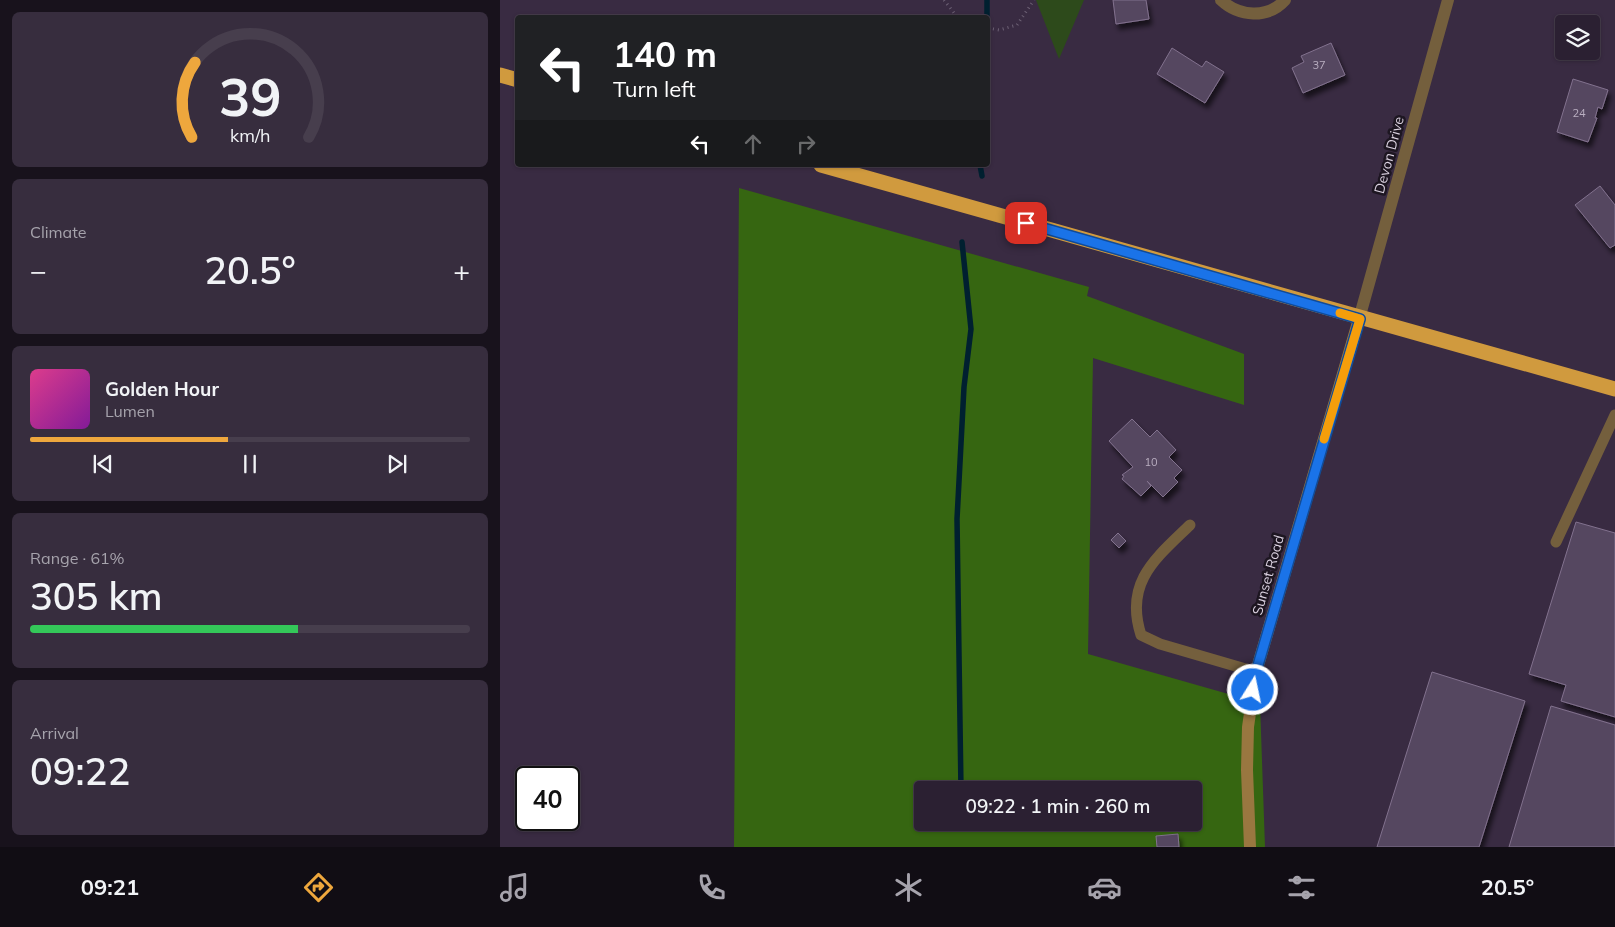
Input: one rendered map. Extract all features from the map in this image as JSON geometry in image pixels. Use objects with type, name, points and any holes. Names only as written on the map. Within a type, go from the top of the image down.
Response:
[{"type":"highway","points":[[500,75],[515,79]]},
{"type":"highway","points":[[828,167],[1242,283],[1360,319],[1615,389]]},
{"type":"street","points":[[1221,0],[1227,6],[1240,13],[1255,14],[1268,12],[1285,0]]},
{"type":"street","name":"Devon Drive","points":[[1360,319],[1448,0]]},
{"type":"street","name":"Sunset Road","points":[[1250,847],[1247,770],[1248,728],[1256,672],[1360,319]]},
{"type":"lane","points":[[1556,542],[1615,415]]},
{"type":"lane","points":[[1190,525],[1157,557],[1142,577],[1135,602],[1136,620],[1141,635],[1160,644],[1256,672]]},
{"type":"path","points":[[944,0],[956,15]]},
{"type":"path","points":[[990,28],[999,30],[1018,25],[1034,0]]},
{"type":"green space","points":[[1036,0],[1084,0],[1059,59]]},
{"type":"green space","points":[[739,188],[1089,287],[1087,296],[1244,354],[1244,405],[1093,358],[1088,654],[1260,703],[1265,847],[734,847]]},
{"type":"building","points":[[1113,0],[1146,0],[1149,19],[1116,24]]},
{"type":"building","points":[[1331,43],[1345,75],[1303,93],[1292,68],[1304,62],[1301,56]]},
{"type":"building","points":[[1172,48],[1202,67],[1206,61],[1224,72],[1205,103],[1157,74]]},
{"type":"building","points":[[1573,79],[1608,90],[1602,109],[1598,107],[1595,118],[1597,118],[1588,142],[1557,132]]},
{"type":"building","points":[[1600,186],[1615,205],[1615,245],[1610,248],[1575,205]]},
{"type":"building","points":[[1132,419],[1150,437],[1157,430],[1176,450],[1169,457],[1182,470],[1174,478],[1178,482],[1163,497],[1147,481],[1151,486],[1141,496],[1122,479],[1124,476],[1122,475],[1133,467],[1109,441]]},
{"type":"building","points":[[1576,522],[1615,533],[1615,717],[1561,701],[1566,685],[1529,674]]},
{"type":"building","points":[[1118,533],[1126,541],[1119,548],[1111,540]]},
{"type":"building","points":[[1432,672],[1525,701],[1479,847],[1377,847]]},
{"type":"building","points":[[1551,706],[1615,725],[1615,847],[1509,847]]},
{"type":"building","points":[[1178,834],[1179,847],[1157,847],[1156,836]]},
{"type":"waterway","points":[[987,0],[987,15]]},
{"type":"waterway","points":[[980,167],[982,176]]},
{"type":"waterway","points":[[961,781],[957,519],[964,387],[971,329],[962,242]]},
{"type":"slow traffic","points":[[1324,439],[1360,319],[1340,313]]},
{"type":"route","points":[[1026,223],[1251,286],[1360,319],[1256,672],[1253,690]]}]
